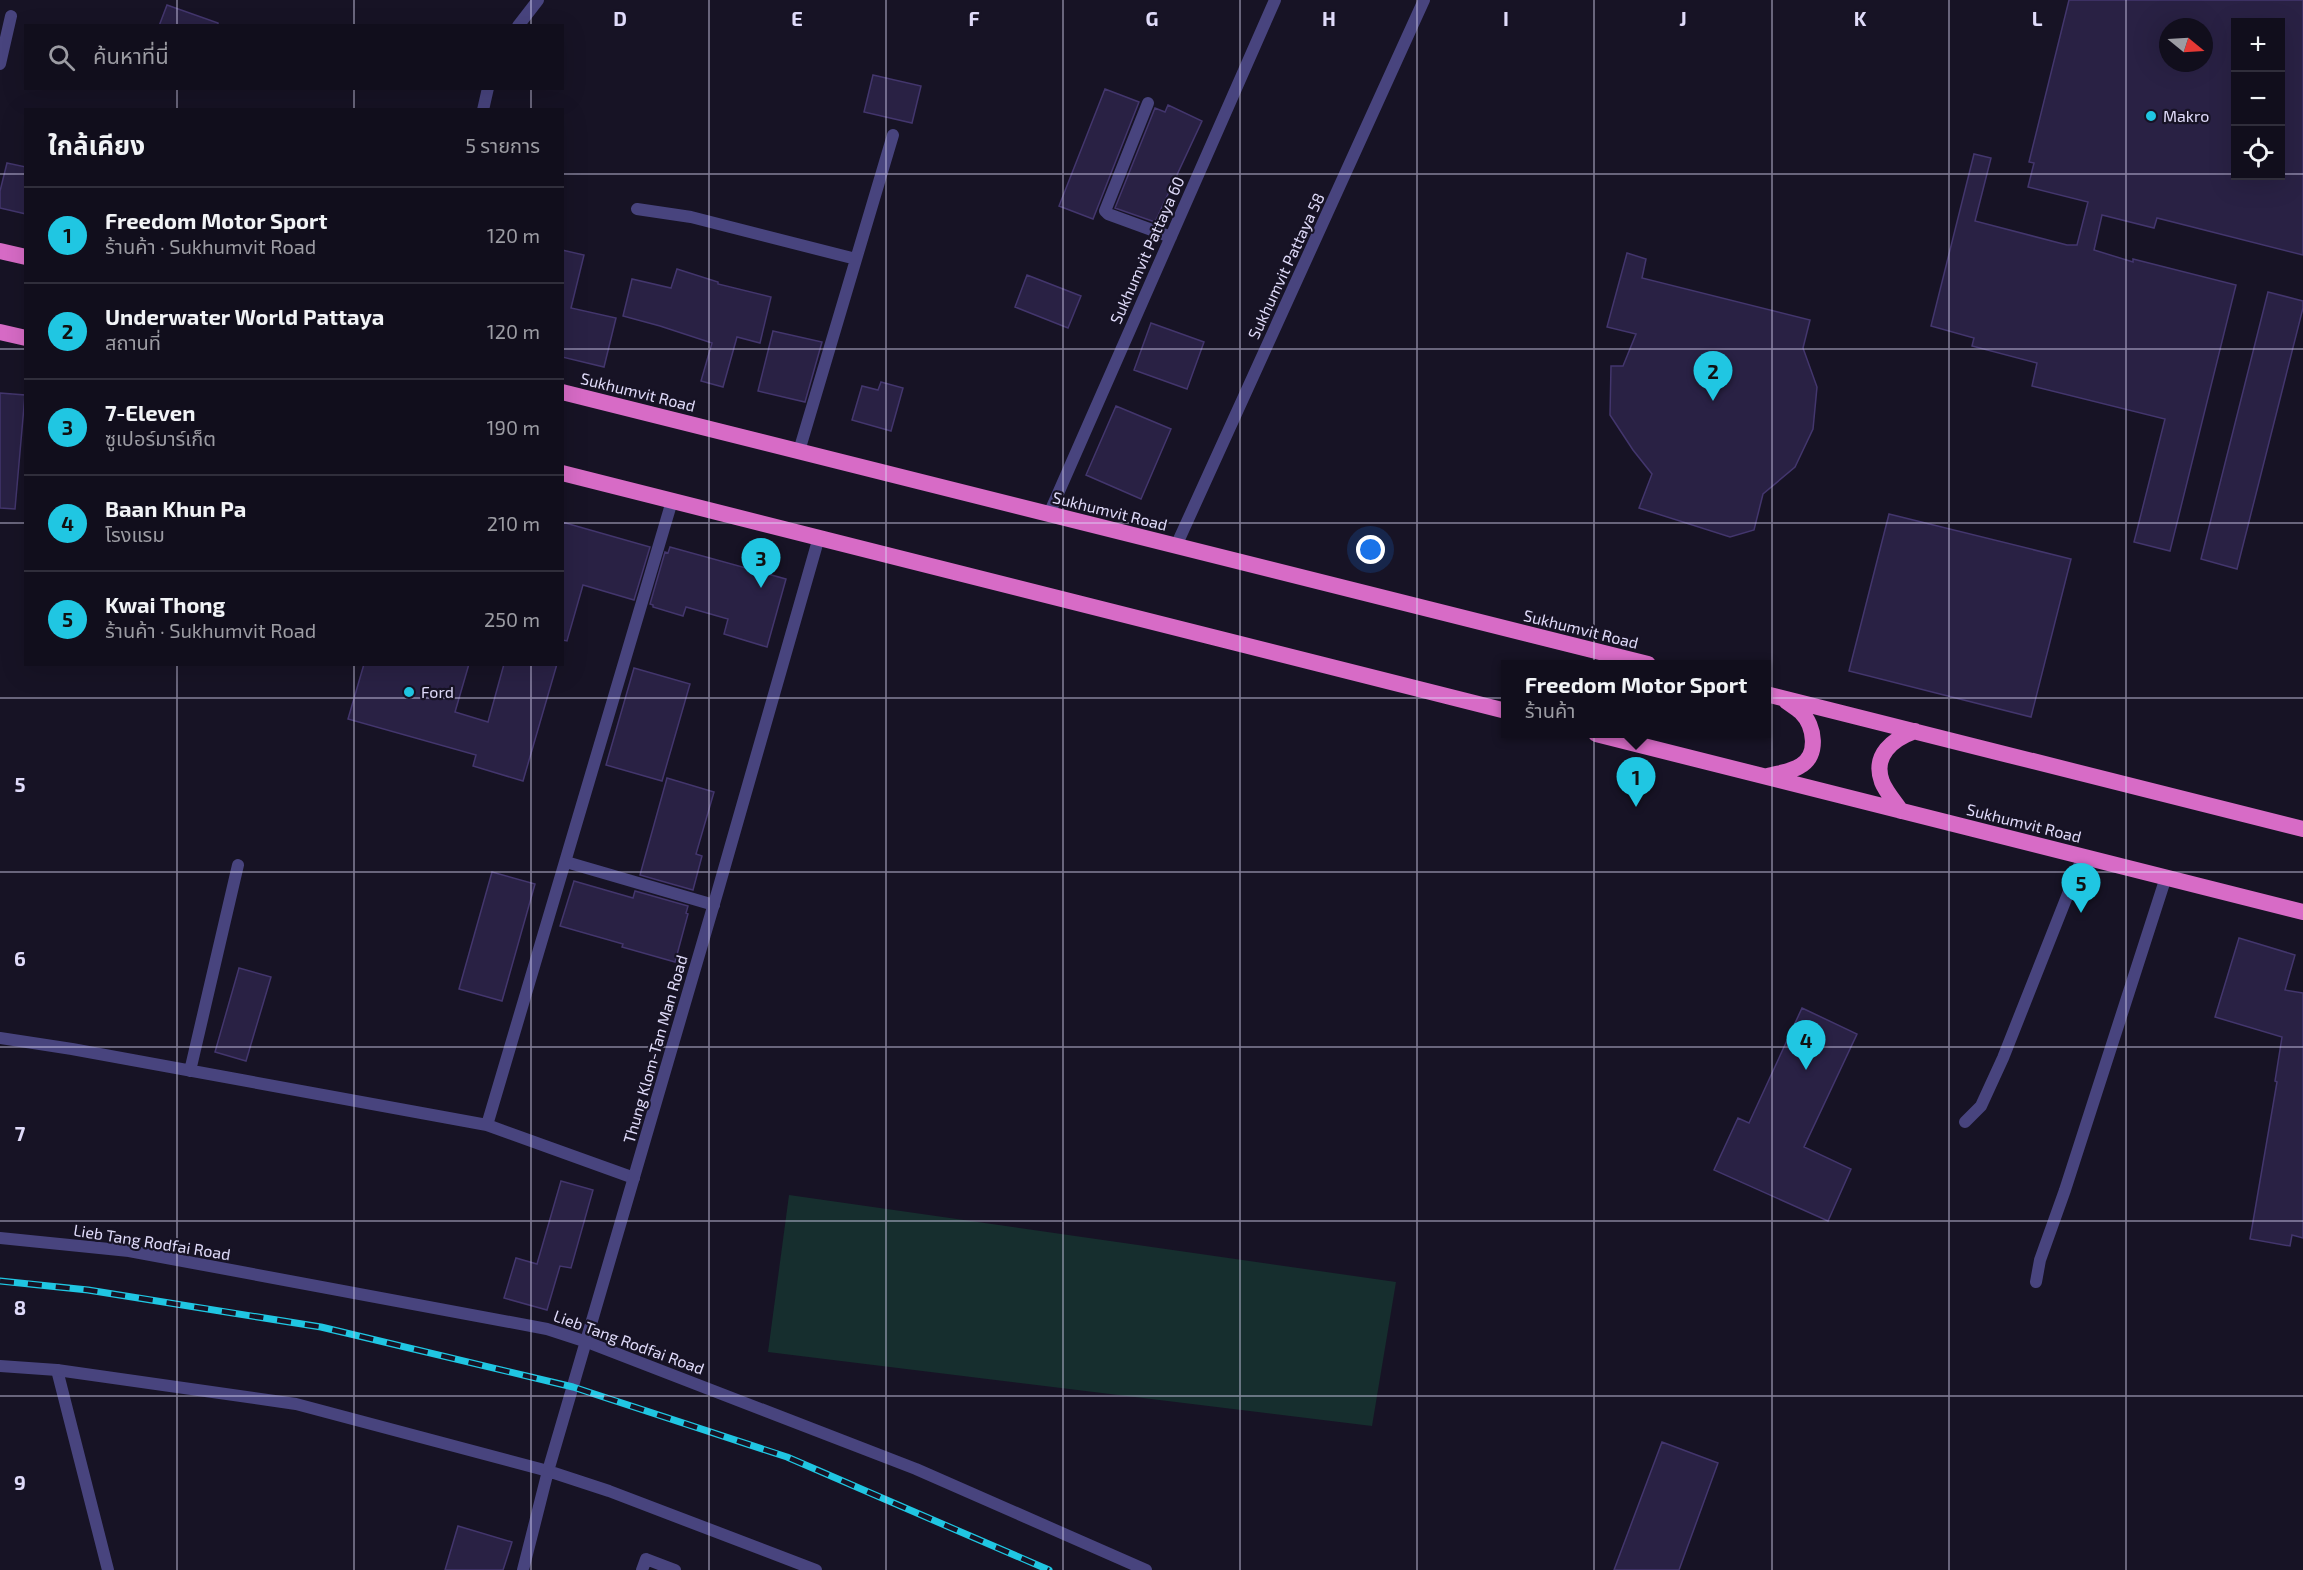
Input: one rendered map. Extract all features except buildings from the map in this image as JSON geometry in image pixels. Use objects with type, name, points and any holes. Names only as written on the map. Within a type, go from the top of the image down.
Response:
[{"type":"highway","points":[[0,251],[24,257]]},
{"type":"highway","points":[[0,332],[24,338]]},
{"type":"highway","name":"Sukhumvit Road","points":[[564,392],[1632,660]]},
{"type":"highway","points":[[564,474],[1501,710]]},
{"type":"highway","points":[[1774,696],[2303,829]]},
{"type":"highway","points":[[1767,776],[1798,768],[1805,763],[1813,751],[1814,741],[1803,714],[1774,696]]},
{"type":"highway","points":[[1901,810],[1882,781],[1881,765],[1883,754],[1889,745],[1898,738],[1915,731]]},
{"type":"highway","name":"Sukhumvit Road","points":[[1612,738],[2303,912]]},
{"type":"street","points":[[520,24],[538,0]]},
{"type":"street","name":"Sukhumvit Pattaya 60","points":[[1049,514],[1275,0]]},
{"type":"street","name":"Sukhumvit Pattaya 58","points":[[1176,546],[1424,0]]},
{"type":"street","points":[[0,64],[11,16]]},
{"type":"street","points":[[483,108],[488,90]]},
{"type":"street","points":[[1148,103],[1105,211],[1171,237]]},
{"type":"street","points":[[799,451],[893,135]]},
{"type":"street","points":[[637,209],[691,217],[856,259]]},
{"type":"street","points":[[487,1125],[672,501]]},
{"type":"street","name":"Thung Klom-Tan Man Road","points":[[523,1570],[548,1471],[819,537]]},
{"type":"street","points":[[1965,1122],[1981,1106],[2003,1058],[2083,856]]},
{"type":"street","points":[[566,862],[714,905]]},
{"type":"street","points":[[190,1071],[238,864]]},
{"type":"street","points":[[2036,1282],[2040,1260],[2065,1190],[2166,877]]},
{"type":"street","points":[[0,1038],[487,1125],[634,1178]]},
{"type":"street","name":"Lieb Tang Rodfai Road","points":[[0,1238],[129,1251],[547,1329],[587,1342],[916,1468],[1146,1570]]},
{"type":"street","points":[[0,1366],[57,1370],[297,1404],[548,1471],[609,1491],[816,1570]]},
{"type":"street","points":[[57,1370],[108,1570]]},
{"type":"street","points":[[642,1570],[646,1559],[675,1570]]},
{"type":"green space","points":[[789,1195],[1396,1282],[1372,1426],[768,1352]]},
{"type":"railway","points":[[0,1281],[88,1290],[321,1327],[573,1387],[787,1457],[1049,1570]]},
{"type":"place","name":"Makro","points":[[2151,116]]},
{"type":"place","name":"Underwater World Pattaya","points":[[1713,401]]},
{"type":"place","name":"7-Eleven","points":[[761,588]]},
{"type":"place","name":"Ford","points":[[409,692]]},
{"type":"place","name":"Freedom Motor Sport","points":[[1636,807]]},
{"type":"place","name":"Kwai Thong","points":[[2081,913]]},
{"type":"place","name":"Baan Khun Pa","points":[[1806,1070]]}]
